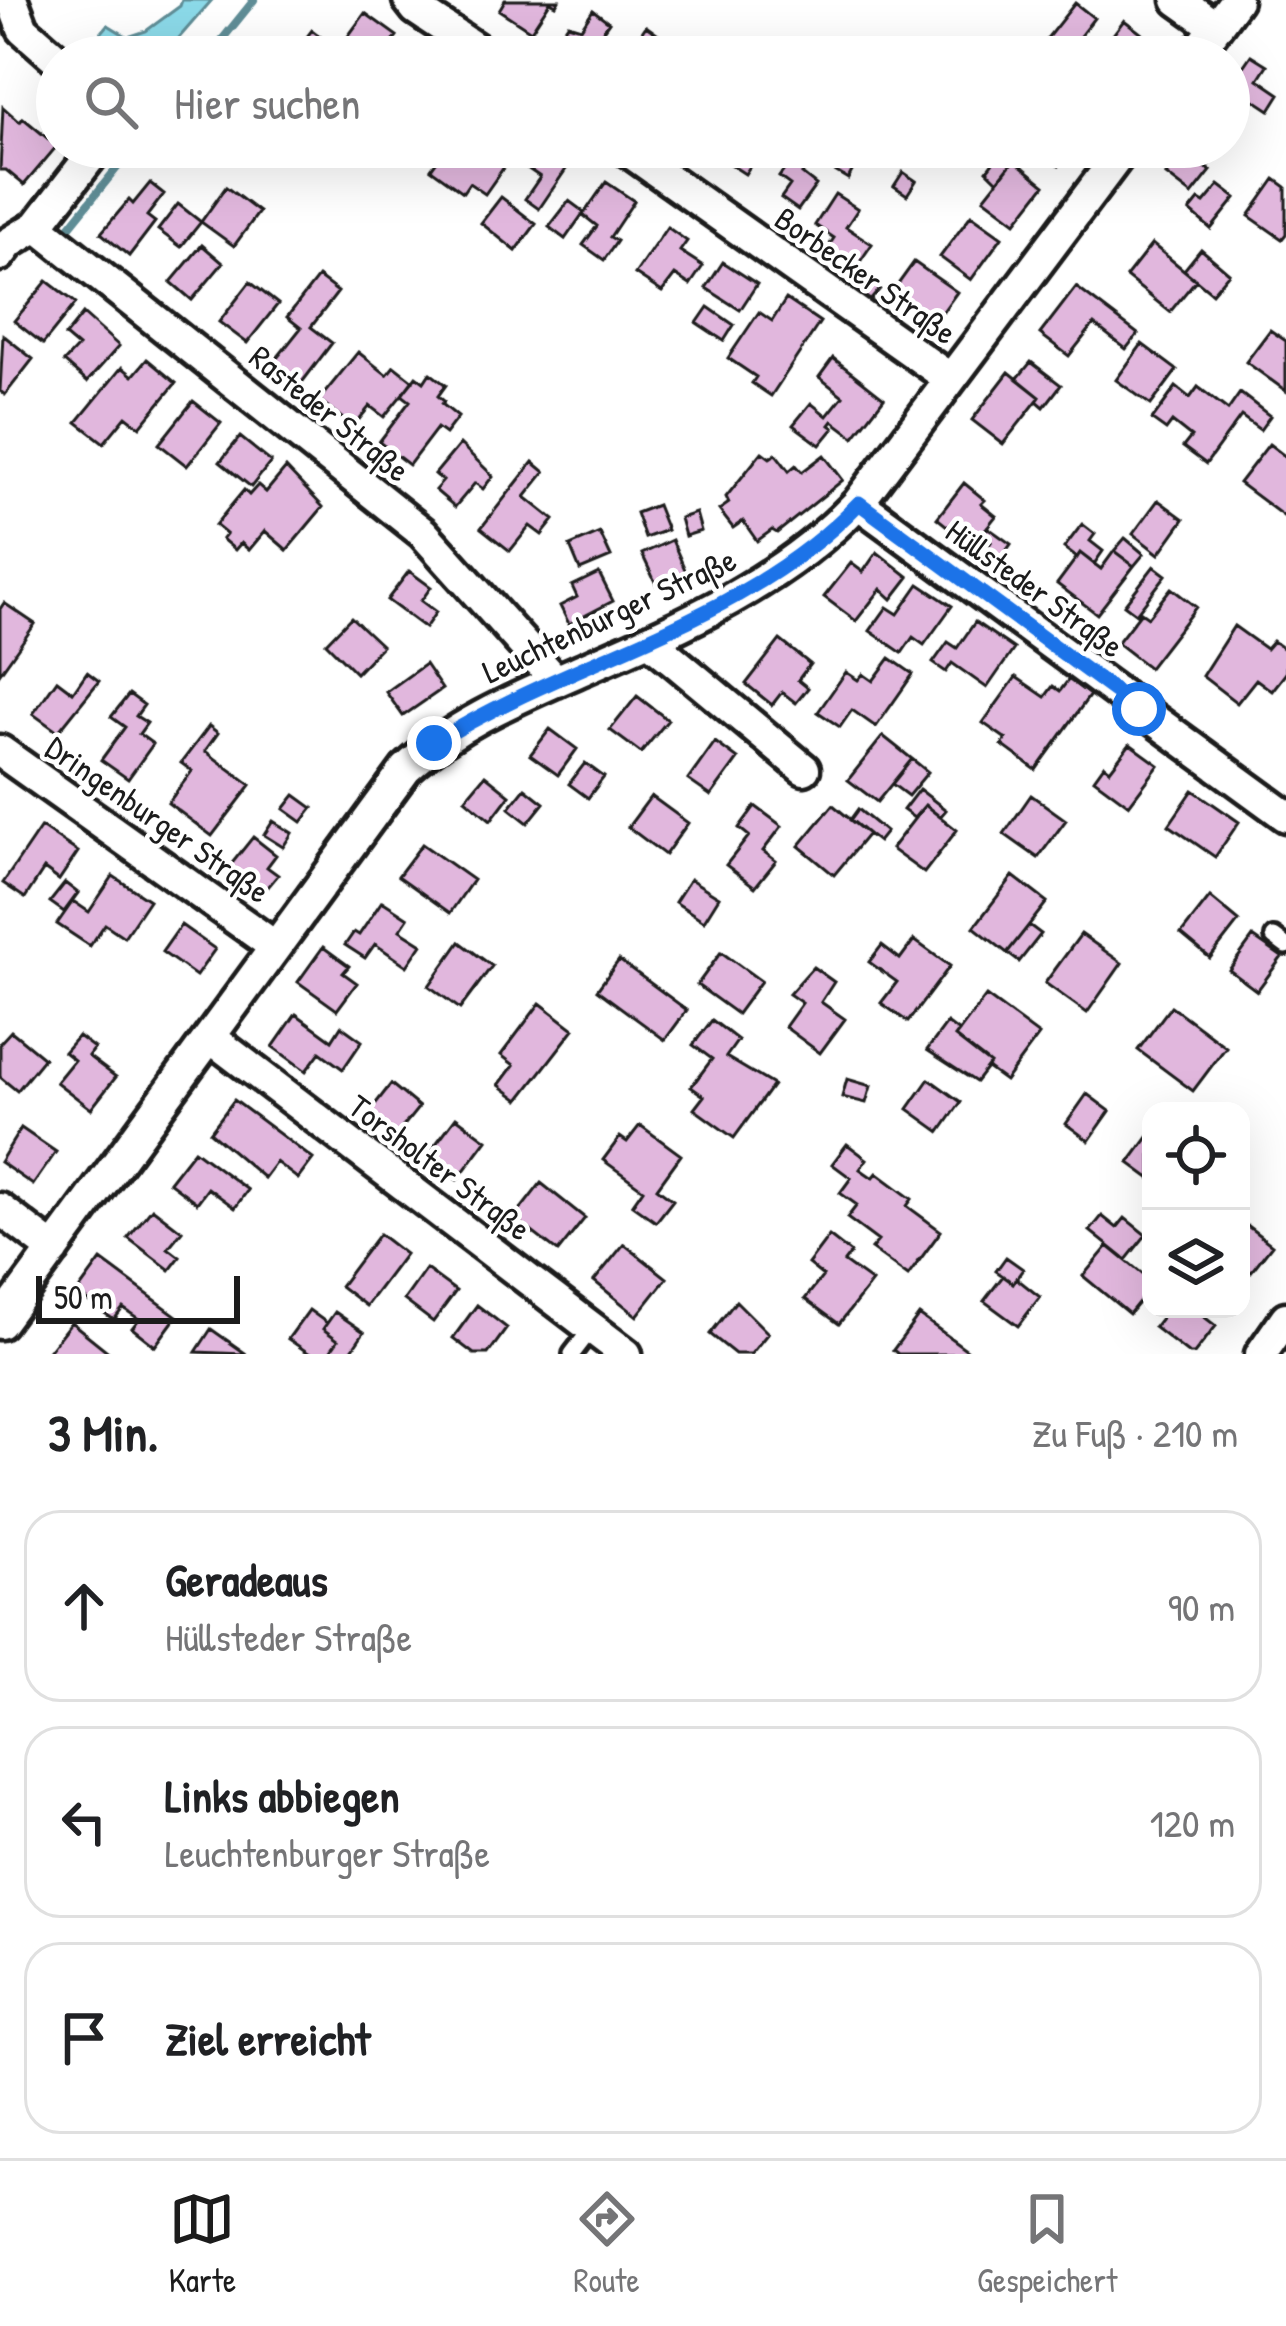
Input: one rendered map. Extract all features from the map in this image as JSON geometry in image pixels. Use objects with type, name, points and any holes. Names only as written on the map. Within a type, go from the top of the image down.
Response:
[{"type":"street","points":[[12,0],[23,29],[36,40]]},
{"type":"street","points":[[409,0],[459,36]]},
{"type":"street","points":[[1178,0],[1216,27]]},
{"type":"street","points":[[1209,36],[1236,0]]},
{"type":"street","points":[[3,245],[37,226],[82,168]]},
{"type":"street","name":"Borbecker Straße","points":[[653,168],[950,378]]},
{"type":"street","name":"Leuchtenburger Straße","points":[[0,1323],[406,769],[463,725],[649,640],[803,556],[859,503],[1109,168]]},
{"type":"street","name":"Rasteder Straße","points":[[37,226],[423,533],[556,681]]},
{"type":"street","name":"Hüllsteder Straße","points":[[859,503],[1286,816]]},
{"type":"street","points":[[649,640],[804,769]]},
{"type":"street","name":"Dringenburger Straße","points":[[0,751],[274,946]]},
{"type":"street","name":"Torsholter Straße","points":[[211,1038],[626,1354]]},
{"type":"street","points":[[0,1209],[54,1250]]},
{"type":"street","points":[[1261,1354],[1286,1318]]},
{"type":"lane","points":[[572,1354],[592,1328]]},
{"type":"water","points":[[182,0],[212,0],[181,36],[131,36],[146,31]]},
{"type":"water","points":[[108,25],[126,36],[99,36]]},
{"type":"building","points":[[505,0],[559,0],[556,5],[550,2],[531,31],[499,10]]},
{"type":"building","points":[[1075,3],[1094,18],[1080,36],[1049,36]]},
{"type":"building","points":[[593,10],[609,22],[599,36],[559,36],[568,24],[581,28]]},
{"type":"building","points":[[365,13],[397,36],[348,36]]},
{"type":"building","points":[[1124,20],[1145,36],[1112,36]]},
{"type":"building","points":[[646,26],[660,36],[639,36]]},
{"type":"building","points":[[1250,56],[1267,65],[1258,79],[1280,94],[1270,110],[1250,101]]},
{"type":"building","points":[[3,107],[36,129],[38,168],[24,185],[0,170]]},
{"type":"building","points":[[503,168],[485,194],[469,183],[463,192],[431,169]]},
{"type":"building","points":[[527,168],[567,168],[539,209],[525,199],[540,177]]},
{"type":"building","points":[[786,168],[806,168],[802,174],[816,185],[798,210],[781,198],[790,185],[779,177]]},
{"type":"building","points":[[834,168],[854,168],[848,179]]},
{"type":"building","points":[[989,168],[1008,168],[998,181]]},
{"type":"building","points":[[1008,168],[1024,168],[1045,185],[1016,222],[984,198]]},
{"type":"building","points":[[1172,168],[1211,171],[1192,195],[1166,175]]},
{"type":"building","points":[[903,172],[916,181],[907,195],[894,186]]},
{"type":"building","points":[[1275,179],[1286,187],[1286,234],[1282,239],[1249,216]]},
{"type":"building","points":[[606,182],[634,201],[610,237],[617,241],[604,260],[583,245],[597,226],[583,215]]},
{"type":"building","points":[[150,183],[164,194],[147,216],[155,222],[129,256],[101,233]]},
{"type":"building","points":[[1219,185],[1236,198],[1211,229],[1190,211]]},
{"type":"building","points":[[226,187],[259,212],[234,246],[201,222]]},
{"type":"building","points":[[835,194],[858,209],[846,227],[872,244],[853,272],[824,253],[834,238],[815,225]]},
{"type":"building","points":[[501,197],[536,224],[516,251],[481,223]]},
{"type":"building","points":[[569,201],[584,212],[565,239],[549,227]]},
{"type":"building","points":[[178,204],[201,222],[181,247],[158,230]]},
{"type":"building","points":[[971,215],[1002,237],[971,280],[940,257]]},
{"type":"building","points":[[667,227],[687,241],[680,251],[703,266],[690,285],[675,275],[662,292],[635,274]]},
{"type":"building","points":[[1152,244],[1196,280],[1170,312],[1126,277]]},
{"type":"building","points":[[202,245],[223,263],[192,300],[171,282]]},
{"type":"building","points":[[1201,249],[1229,273],[1212,293],[1184,270]]},
{"type":"building","points":[[723,262],[757,284],[740,310],[706,288]]},
{"type":"building","points":[[914,262],[957,292],[934,324],[891,294]]},
{"type":"building","points":[[318,277],[338,292],[311,327],[332,343],[300,385],[273,363],[301,328],[287,317]]},
{"type":"building","points":[[866,277],[880,289],[869,302],[854,290]]},
{"type":"building","points":[[47,281],[76,303],[43,344],[14,321]]},
{"type":"building","points":[[250,282],[278,304],[247,343],[219,322]]},
{"type":"building","points":[[1076,287],[1138,334],[1126,349],[1094,324],[1069,356],[1040,334]]},
{"type":"building","points":[[786,299],[820,322],[771,396],[752,383],[756,377],[728,358],[759,312],[772,321]]},
{"type":"building","points":[[708,307],[734,325],[724,341],[697,323]]},
{"type":"building","points":[[83,314],[119,346],[87,382],[64,362],[78,347],[65,336]]},
{"type":"building","points":[[1270,330],[1286,341],[1286,391],[1246,362]]},
{"type":"building","points":[[3,335],[33,359],[5,395],[0,391]]},
{"type":"building","points":[[1142,344],[1177,370],[1151,405],[1116,380]]},
{"type":"building","points":[[358,352],[387,375],[394,366],[413,381],[384,417],[370,406],[353,427],[319,400]]},
{"type":"building","points":[[833,358],[884,398],[854,437],[833,421],[834,428],[820,445],[793,425],[811,403],[827,416],[843,396],[819,377]]},
{"type":"building","points":[[147,359],[176,383],[140,427],[126,416],[104,443],[77,422],[122,367],[133,376]]},
{"type":"building","points":[[1031,362],[1061,385],[1044,407],[1037,401],[1040,397],[1017,379]]},
{"type":"building","points":[[1009,372],[1040,397],[1003,444],[972,420]]},
{"type":"building","points":[[430,373],[446,385],[438,396],[458,417],[445,434],[437,428],[409,465],[379,442],[410,401],[402,395],[416,376],[424,382]]},
{"type":"building","points":[[1176,387],[1190,398],[1198,387],[1228,410],[1240,393],[1270,416],[1260,430],[1241,416],[1206,464],[1183,447],[1191,437],[1172,422],[1166,430],[1152,420]]},
{"type":"building","points":[[193,401],[221,423],[187,466],[159,444]]},
{"type":"building","points":[[240,437],[271,462],[251,487],[220,462]]},
{"type":"building","points":[[460,444],[493,476],[483,489],[475,483],[455,507],[435,490],[443,481],[435,474]]},
{"type":"building","points":[[1269,444],[1286,457],[1286,518],[1239,483]]},
{"type":"building","points":[[762,452],[770,458],[776,454],[789,471],[796,465],[802,472],[824,455],[843,480],[777,533],[772,530],[757,541],[743,521],[733,528],[719,510],[729,503],[726,497]]},
{"type":"building","points":[[533,462],[545,472],[525,497],[554,520],[542,535],[530,526],[510,551],[481,528]]},
{"type":"building","points":[[286,468],[323,507],[287,550],[265,531],[249,550],[241,543],[235,550],[215,525],[244,490],[249,495],[258,485],[266,492]]},
{"type":"building","points":[[964,483],[996,516],[972,546],[937,518]]},
{"type":"building","points":[[1158,500],[1184,519],[1159,554],[1133,534]]},
{"type":"building","points":[[657,505],[667,530],[645,538],[636,513]]},
{"type":"building","points":[[696,513],[701,531],[685,536],[680,518]]},
{"type":"building","points":[[1082,524],[1095,534],[1090,541],[1103,551],[1094,564],[1064,548]]},
{"type":"building","points":[[987,527],[1011,544],[994,568],[980,557],[991,542],[981,535]]},
{"type":"building","points":[[600,533],[611,557],[580,570],[570,546]]},
{"type":"building","points":[[1125,538],[1144,554],[1134,566],[1114,551]]},
{"type":"building","points":[[672,540],[686,572],[657,586],[642,554]]},
{"type":"building","points":[[1114,551],[1134,566],[1097,614],[1057,584],[1080,553],[1101,569]]},
{"type":"building","points":[[877,552],[909,577],[892,599],[881,589],[856,621],[824,597],[851,563],[863,572]]},
{"type":"building","points":[[1154,566],[1166,575],[1136,614],[1124,605]]},
{"type":"building","points":[[409,571],[431,587],[421,601],[436,612],[425,628],[387,600]]},
{"type":"building","points":[[599,573],[613,601],[569,624],[560,606],[577,597],[572,586]]},
{"type":"building","points":[[919,584],[952,606],[924,645],[913,637],[902,653],[870,631],[887,607],[898,614]]},
{"type":"building","points":[[1171,588],[1196,607],[1149,668],[1117,643],[1141,612],[1148,617]]},
{"type":"building","points":[[4,603],[35,624],[0,673],[0,609]]},
{"type":"building","points":[[351,617],[382,646],[356,673],[326,643]]},
{"type":"building","points":[[975,622],[1014,649],[987,688],[952,663],[946,672],[933,663],[948,642],[957,648]]},
{"type":"building","points":[[1234,626],[1266,649],[1273,641],[1286,650],[1286,673],[1272,691],[1256,679],[1237,703],[1202,676]]},
{"type":"building","points":[[780,640],[810,664],[798,680],[808,688],[796,703],[782,692],[772,705],[746,684]]},
{"type":"building","points":[[890,658],[913,674],[876,727],[852,710],[840,727],[818,712],[846,672],[858,680],[863,674],[873,681]]},
{"type":"building","points":[[425,664],[442,689],[403,716],[386,692]]},
{"type":"building","points":[[87,672],[99,681],[58,732],[33,714],[57,680],[73,692]]},
{"type":"building","points":[[1016,677],[1045,697],[1053,686],[1060,691],[1069,679],[1090,695],[1036,770],[1002,745],[1006,739],[983,723]]},
{"type":"building","points":[[129,694],[144,705],[136,716],[147,723],[139,734],[153,744],[128,779],[101,760],[125,727],[111,717]]},
{"type":"building","points":[[637,696],[668,720],[641,753],[610,730]]},
{"type":"building","points":[[209,726],[218,733],[205,751],[251,785],[212,836],[168,803],[192,771],[181,763]]},
{"type":"building","points":[[550,729],[577,749],[558,775],[530,755]]},
{"type":"building","points":[[883,736],[912,759],[877,802],[848,780]]},
{"type":"building","points":[[715,742],[738,759],[711,796],[688,780]]},
{"type":"building","points":[[1130,744],[1159,765],[1129,805],[1094,779],[1104,765],[1110,770]]},
{"type":"building","points":[[912,759],[928,772],[908,796],[892,784]]},
{"type":"building","points":[[585,763],[604,777],[588,798],[569,784]]},
{"type":"building","points":[[485,775],[510,795],[491,820],[465,799]]},
{"type":"building","points":[[525,788],[544,803],[528,823],[509,808]]},
{"type":"building","points":[[919,789],[946,810],[940,817],[925,805],[914,818],[903,810]]},
{"type":"building","points":[[1193,790],[1239,822],[1215,857],[1169,825]]},
{"type":"building","points":[[295,795],[313,808],[302,822],[284,809]]},
{"type":"building","points":[[1031,795],[1066,820],[1038,858],[1004,834]]},
{"type":"building","points":[[651,796],[688,823],[665,855],[628,827]]},
{"type":"building","points":[[833,805],[868,834],[834,875],[799,846]]},
{"type":"building","points":[[925,805],[957,830],[924,873],[891,849]]},
{"type":"building","points":[[755,806],[782,826],[763,851],[776,861],[755,887],[726,865],[749,836],[739,828]]},
{"type":"building","points":[[858,809],[886,832],[878,842],[850,820]]},
{"type":"building","points":[[273,821],[292,833],[283,847],[264,835]]},
{"type":"building","points":[[41,827],[78,852],[59,880],[44,869],[25,898],[3,883]]},
{"type":"building","points":[[253,837],[276,855],[267,867],[278,875],[263,893],[229,867]]},
{"type":"building","points":[[422,844],[473,880],[450,913],[398,876]]},
{"type":"building","points":[[113,876],[149,900],[124,937],[105,924],[90,946],[57,924],[73,901],[89,912]]},
{"type":"building","points":[[1013,876],[1047,902],[1007,953],[974,927]]},
{"type":"building","points":[[690,879],[719,897],[704,921],[675,902]]},
{"type":"building","points":[[65,883],[78,893],[64,912],[50,902]]},
{"type":"building","points":[[1210,897],[1239,921],[1210,958],[1181,934]]},
{"type":"building","points":[[382,901],[408,918],[400,930],[422,944],[407,966],[375,944],[365,958],[345,945],[354,932],[359,935]]},
{"type":"building","points":[[181,925],[215,949],[196,976],[162,952]]},
{"type":"building","points":[[1029,925],[1041,934],[1019,962],[1007,953]]},
{"type":"building","points":[[1081,934],[1122,963],[1087,1013],[1045,983]]},
{"type":"building","points":[[1253,937],[1282,957],[1257,991],[1229,970]]},
{"type":"building","points":[[914,940],[950,966],[908,1022],[881,1003],[897,982],[869,962],[882,945],[900,959]]},
{"type":"building","points":[[460,942],[492,966],[460,1009],[429,986]]},
{"type":"building","points":[[323,947],[349,966],[343,973],[357,983],[337,1010],[298,982]]},
{"type":"building","points":[[721,952],[761,981],[737,1014],[697,985]]},
{"type":"building","points":[[619,960],[687,1010],[665,1040],[597,990]]},
{"type":"building","points":[[813,967],[834,982],[821,1002],[845,1019],[820,1053],[785,1027],[802,1003],[789,994]]},
{"type":"building","points":[[986,996],[1039,1035],[1005,1081],[955,1037]]},
{"type":"building","points":[[540,1003],[574,1029],[519,1100],[499,1085],[514,1065],[501,1055]]},
{"type":"building","points":[[1171,1006],[1226,1047],[1193,1091],[1138,1050]]},
{"type":"building","points":[[296,1014],[332,1040],[341,1026],[362,1041],[343,1069],[320,1052],[306,1071],[273,1047]]},
{"type":"building","points":[[712,1020],[738,1040],[726,1057],[773,1085],[734,1138],[694,1109],[704,1096],[691,1087],[712,1059],[693,1045]]},
{"type":"building","points":[[947,1023],[959,1032],[955,1037],[990,1064],[976,1082],[927,1050]]},
{"type":"building","points":[[11,1031],[44,1058],[17,1091],[0,1077],[0,1043]]},
{"type":"building","points":[[78,1036],[94,1048],[88,1056],[116,1077],[91,1109],[56,1082],[74,1060],[64,1052]]},
{"type":"building","points":[[847,1079],[871,1086],[866,1103],[842,1097]]},
{"type":"building","points":[[929,1079],[961,1102],[940,1132],[908,1109]]},
{"type":"building","points":[[391,1084],[419,1107],[394,1138],[366,1116]]},
{"type":"building","points":[[1087,1094],[1110,1111],[1089,1141],[1066,1124]]},
{"type":"building","points":[[234,1100],[313,1159],[298,1179],[276,1162],[264,1178],[210,1132]]},
{"type":"building","points":[[456,1117],[487,1140],[457,1180],[426,1157]]},
{"type":"building","points":[[640,1125],[681,1155],[657,1188],[673,1200],[656,1222],[632,1205],[643,1189],[603,1160],[620,1137],[627,1142]]},
{"type":"building","points":[[21,1128],[56,1152],[33,1185],[0,1162]]},
{"type":"building","points":[[847,1144],[867,1159],[860,1169],[873,1178],[877,1173],[912,1199],[907,1206],[941,1231],[908,1276],[871,1249],[878,1241],[847,1218],[857,1205],[840,1193],[851,1178],[832,1164]]},
{"type":"building","points":[[1142,1145],[1142,1172],[1129,1163]]},
{"type":"building","points":[[194,1150],[248,1190],[235,1208],[208,1188],[197,1203],[169,1182]]},
{"type":"building","points":[[541,1183],[585,1218],[558,1252],[514,1218]]},
{"type":"building","points":[[152,1208],[182,1231],[168,1248],[180,1257],[170,1270],[128,1238]]},
{"type":"building","points":[[1102,1216],[1117,1228],[1125,1218],[1142,1232],[1142,1240],[1126,1260],[1090,1231]]},
{"type":"building","points":[[1250,1228],[1272,1245],[1250,1271]]},
{"type":"building","points":[[379,1234],[405,1254],[366,1306],[340,1286]]},
{"type":"building","points":[[829,1236],[851,1253],[844,1262],[872,1282],[839,1324],[805,1299],[823,1276],[808,1264]]},
{"type":"building","points":[[624,1244],[667,1278],[637,1316],[594,1281]]},
{"type":"building","points":[[1108,1246],[1142,1274],[1142,1298],[1129,1314],[1083,1276]]},
{"type":"building","points":[[1006,1257],[1023,1269],[1013,1283],[996,1271]]},
{"type":"building","points":[[101,1260],[177,1316],[155,1346],[132,1328],[139,1319],[123,1308],[114,1320],[77,1293]]},
{"type":"building","points":[[426,1269],[456,1291],[433,1322],[404,1300]]},
{"type":"building","points":[[1003,1276],[1013,1283],[1016,1278],[1040,1297],[1018,1326],[984,1301]]},
{"type":"building","points":[[736,1301],[768,1333],[751,1354],[735,1354],[710,1334]]},
{"type":"building","points":[[477,1305],[507,1328],[488,1354],[474,1354],[453,1338]]},
{"type":"building","points":[[309,1310],[327,1323],[323,1329],[338,1340],[328,1354],[310,1354],[288,1339]]},
{"type":"building","points":[[335,1312],[364,1332],[349,1354],[329,1353],[338,1340],[323,1329]]},
{"type":"building","points":[[919,1315],[967,1350],[965,1354],[898,1354],[893,1350]]},
{"type":"building","points":[[1161,1318],[1206,1318],[1216,1326],[1194,1354],[1154,1327]]},
{"type":"building","points":[[71,1322],[111,1354],[46,1354]]},
{"type":"building","points":[[211,1329],[245,1353],[196,1352]]},
{"type":"waterway","points":[[225,36],[254,0]]},
{"type":"waterway","points":[[70,226],[117,168]]},
{"type":"route","points":[[434,743],[492,710],[649,640],[770,578],[803,556],[859,503],[1139,709]]}]
